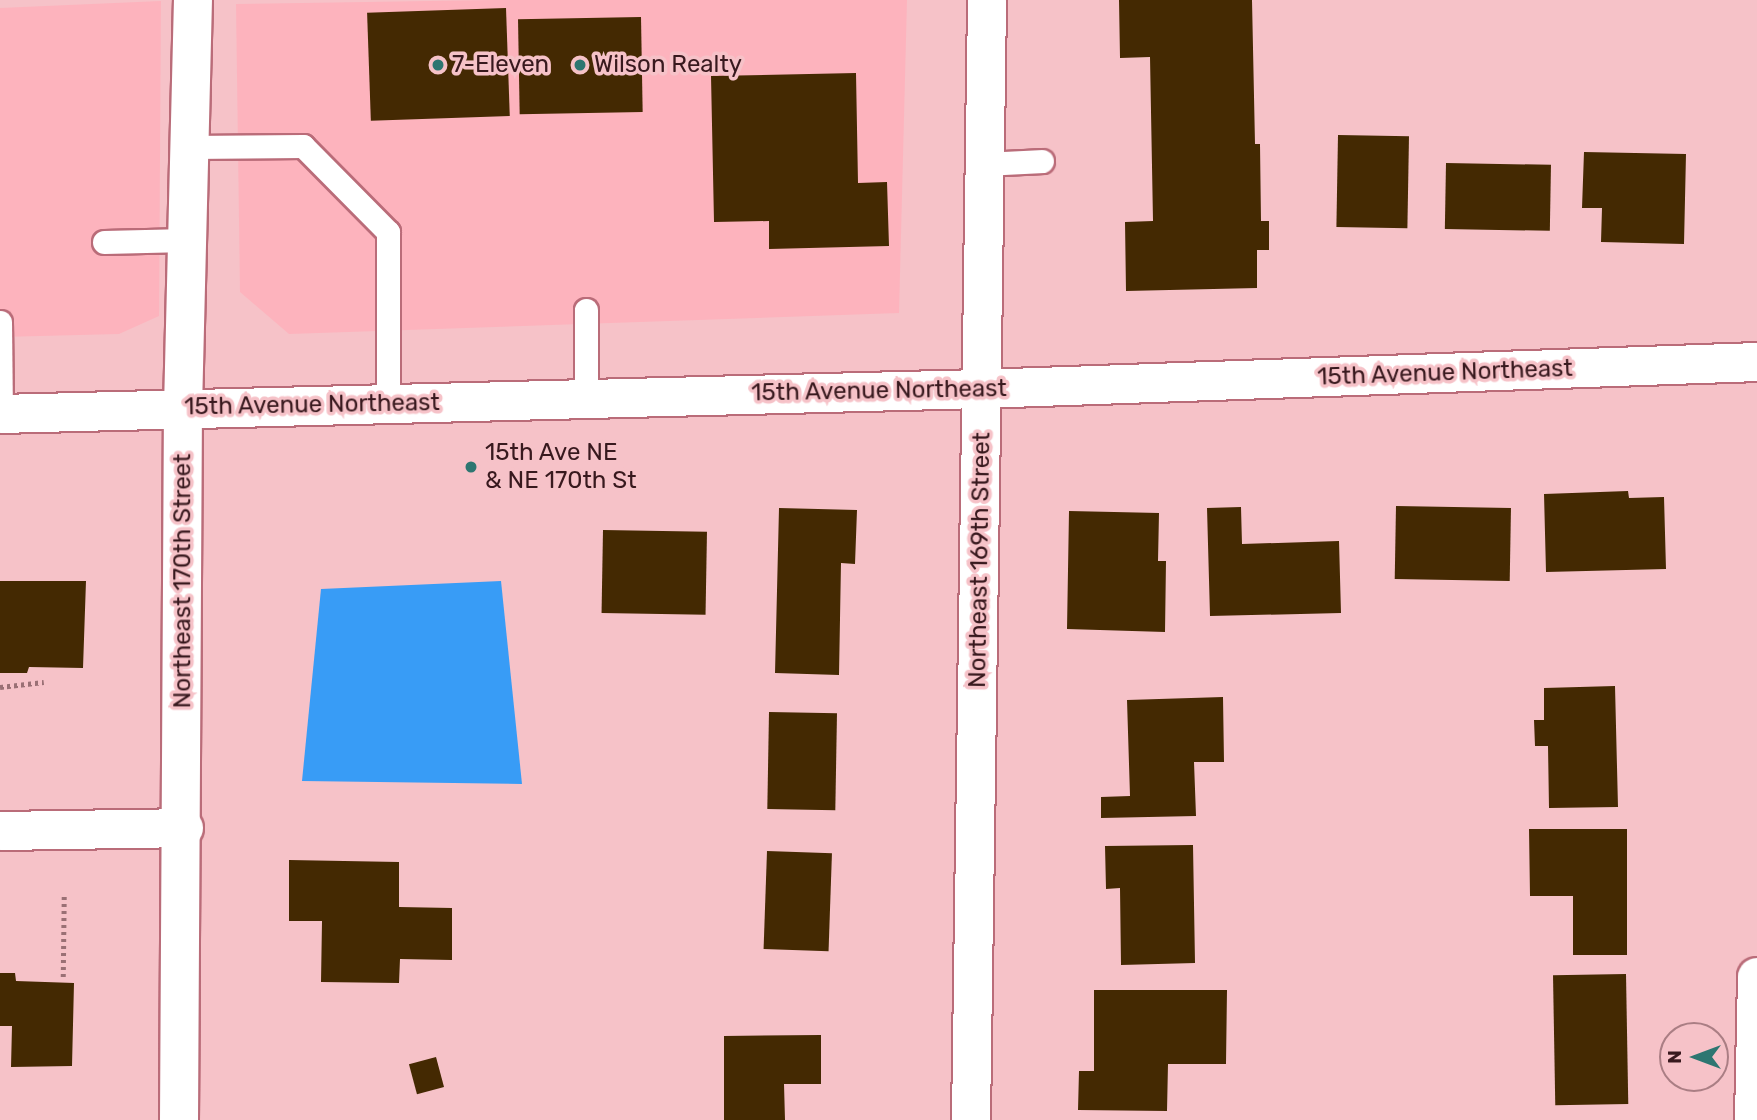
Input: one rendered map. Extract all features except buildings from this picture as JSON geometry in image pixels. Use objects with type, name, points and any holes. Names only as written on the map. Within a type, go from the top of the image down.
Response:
[{"type":"street","name":"Northeast 170th Street","points":[[179,1120],[184,828],[183,408],[193,0]]},
{"type":"street","name":"Northeast 169th Street","points":[[971,1120],[987,0]]},
{"type":"street","name":"15th Avenue Northeast","points":[[0,414],[981,389],[1757,362]]},
{"type":"street","points":[[0,831],[184,828]]},
{"type":"street","points":[[1754,1120],[1757,977]]},
{"type":"lane","points":[[190,148],[303,146],[388,232],[388,403]]},
{"type":"lane","points":[[985,164],[1042,162]]},
{"type":"lane","points":[[104,242],[187,240]]},
{"type":"lane","points":[[586,310],[586,398]]},
{"type":"lane","points":[[0,322],[0,414]]},
{"type":"path","points":[[0,687],[44,682]]},
{"type":"path","points":[[63,977],[64,894]]},
{"type":"shaded area","points":[[494,0],[907,0],[899,313],[289,334],[240,292],[236,4]]},
{"type":"shaded area","points":[[161,1],[159,316],[119,334],[0,337],[0,8]]},
{"type":"water","points":[[501,581],[522,784],[302,781],[321,589]]},
{"type":"place","name":"7-Eleven","points":[[438,65]]},
{"type":"place","name":"Wilson Realty","points":[[580,65]]},
{"type":"place","name":"15th Ave NE & NE 170th St","points":[[471,467]]}]
